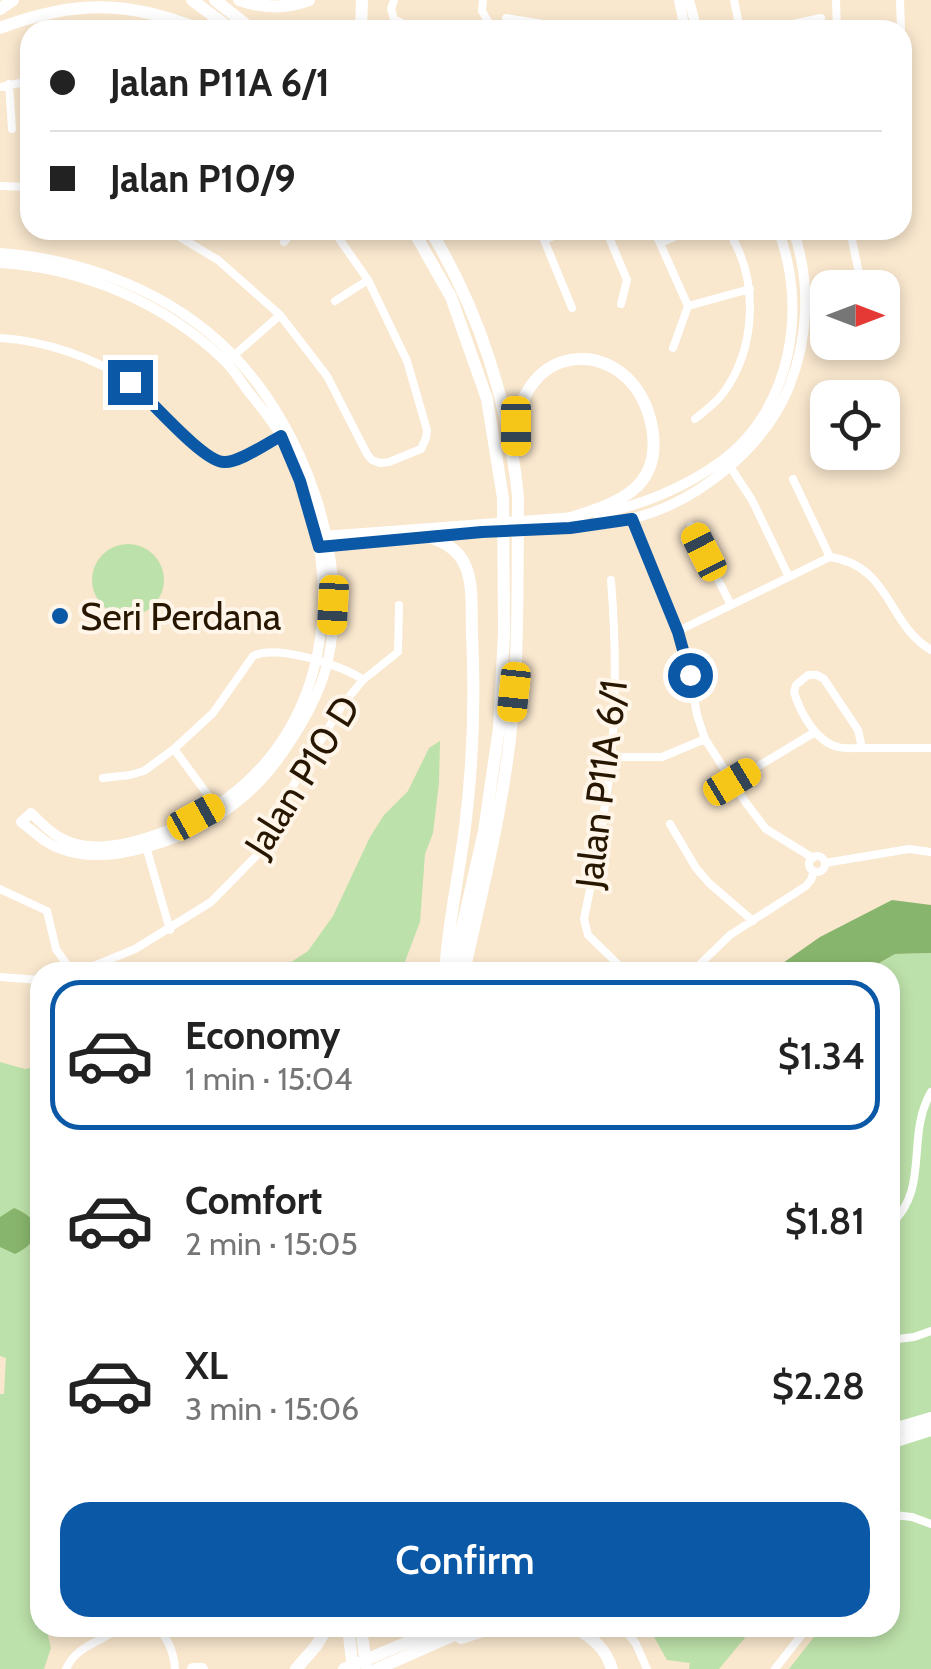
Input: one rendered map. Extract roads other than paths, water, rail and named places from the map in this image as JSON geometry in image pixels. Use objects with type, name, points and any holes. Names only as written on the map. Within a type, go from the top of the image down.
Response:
[{"type":"main road","points":[[0,9],[12,0]]},
{"type":"main road","points":[[192,0],[219,20]]},
{"type":"main road","points":[[215,0],[240,20]]},
{"type":"main road","points":[[239,0],[272,8],[309,0]]},
{"type":"main road","points":[[25,20],[100,3],[131,6],[182,20]]},
{"type":"main road","points":[[418,240],[450,298],[487,398],[503,498],[504,633],[499,728],[484,831],[451,962]]},
{"type":"main road","points":[[436,240],[464,290],[501,395],[516,472]]},
{"type":"main road","points":[[466,962],[509,748],[516,634],[517,412],[522,397],[539,376],[559,363],[579,359],[600,362],[621,372],[637,388],[653,436],[651,462],[638,486],[625,498],[571,518]]},
{"type":"main road","points":[[430,537],[455,550],[470,582],[473,654],[469,786],[447,943],[448,962]]},
{"type":"main road","points":[[900,1427],[931,1418]]},
{"type":"main road","points":[[900,1440],[931,1430]]},
{"type":"main road","points":[[296,1669],[322,1637]]},
{"type":"main road","points":[[349,1637],[353,1669]]},
{"type":"main road","points":[[363,1637],[366,1669]]},
{"type":"main road","points":[[377,1669],[425,1637]]},
{"type":"main road","points":[[396,1654],[444,1637]]},
{"type":"main road","points":[[344,1669],[459,1637]]},
{"type":"main road","points":[[593,1637],[612,1669]]},
{"type":"main road","points":[[191,1669],[202,1669]]},
{"type":"street","points":[[506,18],[518,20]]},
{"type":"street","points":[[812,20],[821,18]]},
{"type":"street","points":[[5,86],[12,129]]},
{"type":"street","points":[[185,240],[218,260],[280,316],[327,376],[367,454],[380,463],[389,462],[421,449],[427,430],[407,362],[368,280],[340,240]]},
{"type":"street","points":[[544,240],[572,308]]},
{"type":"street","points":[[610,240],[627,280],[621,304]]},
{"type":"street","points":[[659,240],[688,306],[672,348]]},
{"type":"street","points":[[660,243],[667,240]]},
{"type":"street","points":[[543,525],[649,500],[728,462],[775,394],[790,348],[793,292],[782,240]]},
{"type":"street","points":[[323,542],[632,519],[704,486],[759,437],[785,398],[801,351],[806,320],[802,260],[796,240]]},
{"type":"street","points":[[852,240],[858,270]]},
{"type":"street","points":[[695,419],[727,387],[748,328],[750,289],[744,259],[734,241]]},
{"type":"street","points":[[0,253],[30,255],[126,282],[208,332],[268,400],[301,454],[323,542],[322,663],[312,705],[294,739],[260,783],[221,814],[179,836],[114,855],[76,853],[47,842],[21,822],[31,813],[64,840],[91,847],[145,844],[176,828],[216,806],[253,776],[286,735],[322,663]]},
{"type":"street","points":[[0,263],[59,271],[123,292],[230,359],[281,436],[323,542]]},
{"type":"street","points":[[335,301],[368,280]]},
{"type":"street","points":[[688,306],[750,289]]},
{"type":"street","points":[[230,359],[280,316]]},
{"type":"street","points":[[0,338],[64,350],[130,382],[198,448],[218,462],[233,460],[281,436]]},
{"type":"street","points":[[728,462],[752,500],[788,576]]},
{"type":"street","points":[[793,480],[830,557]]},
{"type":"street","name":"Jalan P11A 6/1","points":[[632,519],[678,632],[706,739],[766,829],[813,858]]},
{"type":"street","points":[[691,526],[731,605]]},
{"type":"street","points":[[323,542],[430,537],[481,528]]},
{"type":"street","points":[[678,632],[830,557],[860,565],[878,583],[918,640],[931,650]]},
{"type":"street","name":"Jalan P11A 6/1","points":[[612,580],[616,642],[611,757],[584,920],[588,935],[616,962]]},
{"type":"street","name":"Jalan P10 D","points":[[102,962],[170,930],[211,902],[262,850],[294,784],[343,704],[363,680],[398,652],[399,606]]},
{"type":"street","points":[[103,778],[144,771],[174,750],[213,713],[253,656],[262,651],[322,663],[363,680]]},
{"type":"street","points":[[862,748],[858,730],[824,679],[817,674],[796,685],[794,692],[815,732],[831,746],[842,748],[862,748],[931,748]]},
{"type":"street","points":[[732,782],[815,732]]},
{"type":"street","points":[[611,757],[662,756],[706,739]]},
{"type":"street","points":[[174,750],[216,806]]},
{"type":"street","points":[[670,824],[696,868],[753,921]]},
{"type":"street","points":[[145,844],[170,930]]},
{"type":"street","points":[[825,864],[909,848],[931,852]]},
{"type":"street","points":[[818,856],[823,858],[824,869],[814,872],[810,862],[818,856]]},
{"type":"street","points":[[702,962],[730,935],[806,886],[814,872]]},
{"type":"street","points":[[0,889],[47,911],[56,949],[67,962]]},
{"type":"street","points":[[0,977],[30,979]]},
{"type":"street","points":[[900,1216],[916,1191],[920,1121],[931,1092]]},
{"type":"street","points":[[900,1339],[931,1331]]},
{"type":"street","points":[[900,1516],[931,1524]]},
{"type":"street","points":[[66,1669],[88,1644],[103,1637]]},
{"type":"street","points":[[165,1637],[175,1669]]},
{"type":"street","points":[[631,1637],[648,1669]]},
{"type":"street","points":[[775,1669],[800,1637]]},
{"type":"street","points":[[174,1658],[191,1669]]},
{"type":"place","name":"Seri Perdana","points":[[60,616]]}]
